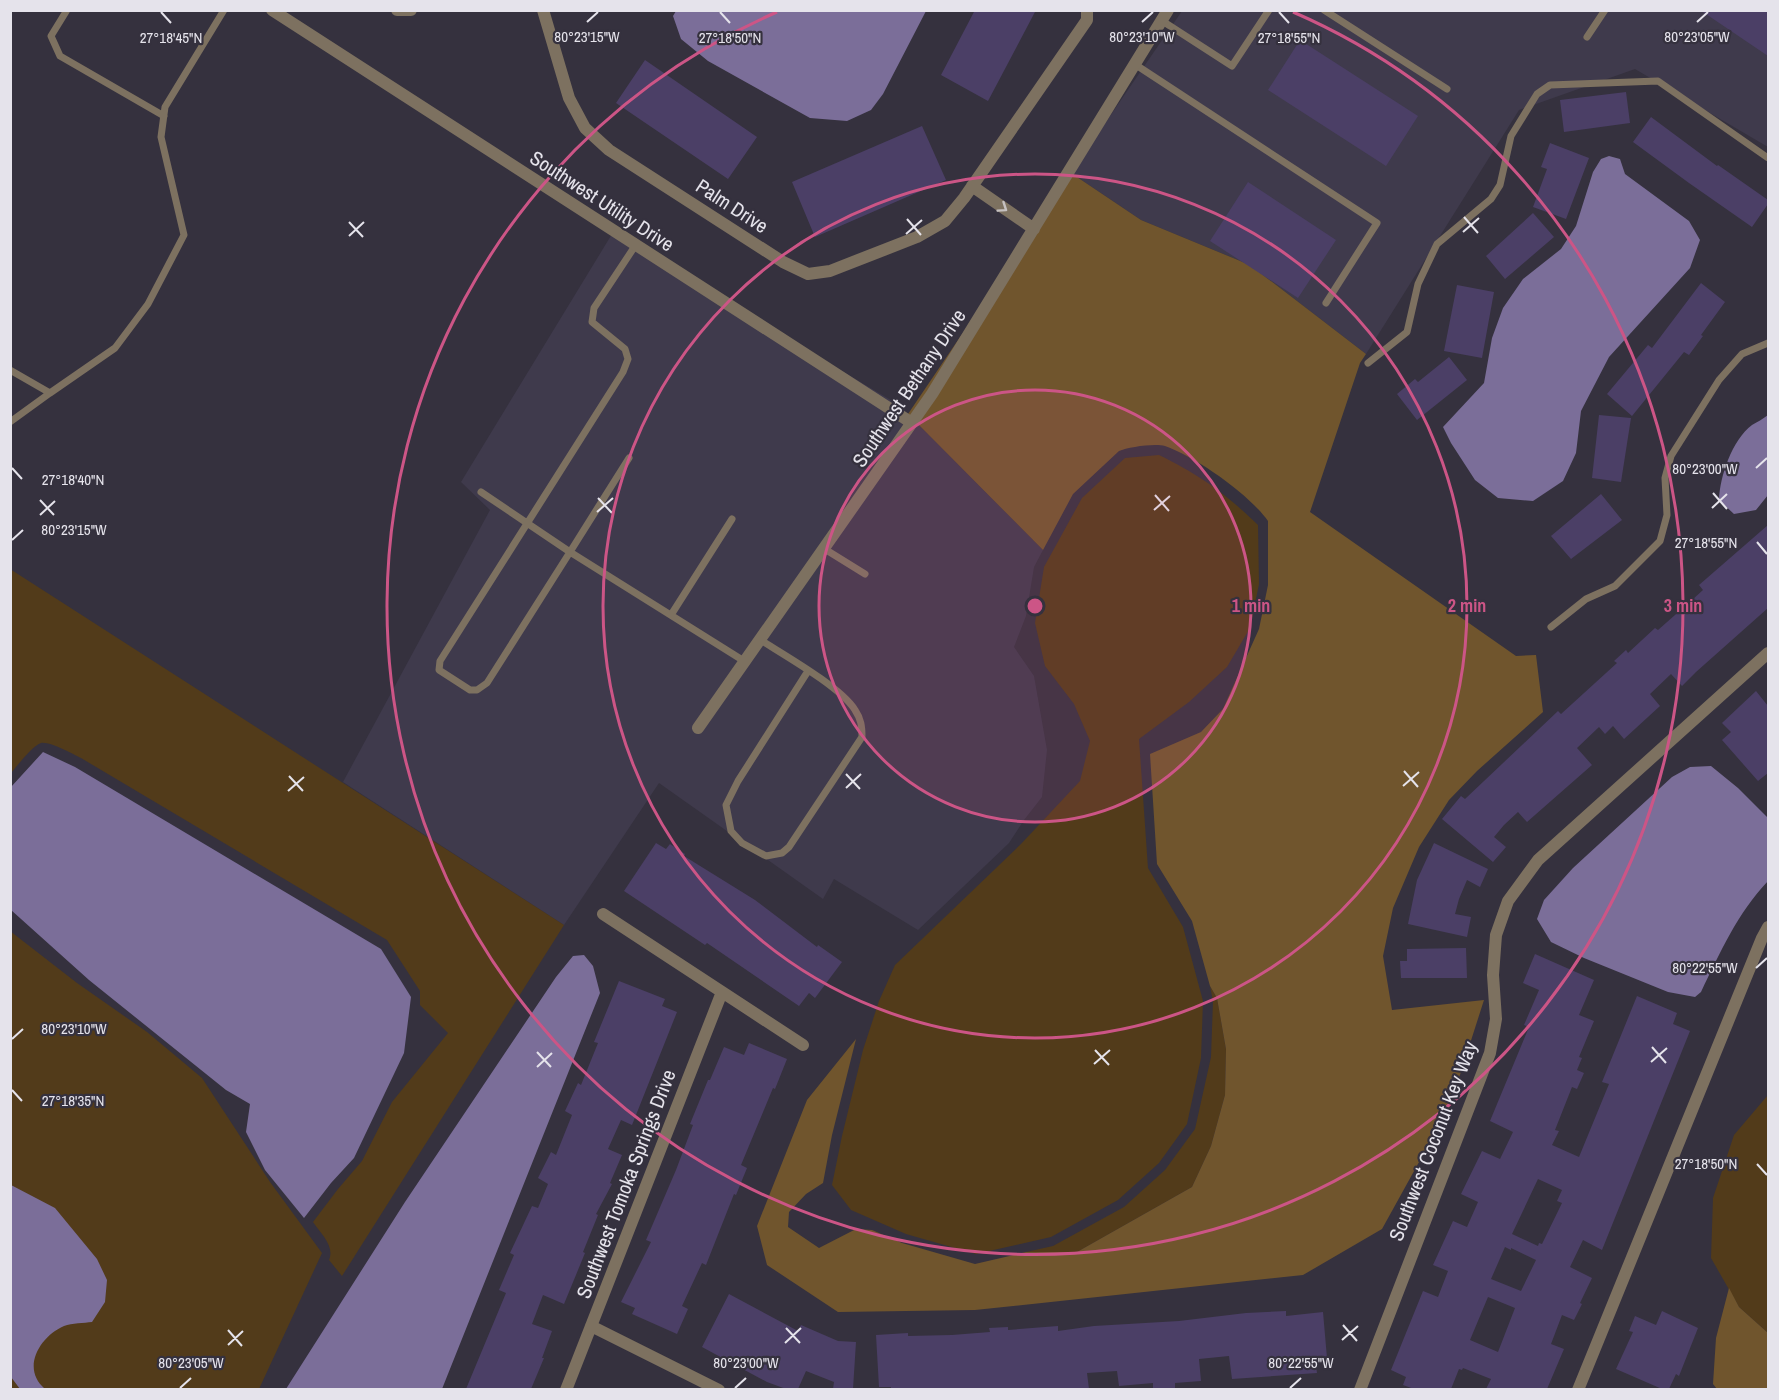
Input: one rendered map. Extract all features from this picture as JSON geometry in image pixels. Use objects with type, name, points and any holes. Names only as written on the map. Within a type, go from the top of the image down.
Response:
[{"type":"street","name":"Southwest Utility Drive","points":[[273,10],[912,423]]},
{"type":"street","points":[[397,10],[411,10]]},
{"type":"street","name":"Palm Drive","points":[[543,10],[569,98],[585,128],[609,150],[783,262],[808,274],[830,271],[917,237],[945,221],[972,186],[1087,20],[1087,10]]},
{"type":"street","name":"Southwest Bethany Drive","points":[[698,728],[932,394],[1168,10]]},
{"type":"street","name":"Southwest Bethany Drive","points":[[1137,62],[1178,10]]},
{"type":"street","points":[[972,186],[1034,229]]},
{"type":"street","name":"Southwest Coconut Key Way","points":[[1360,1389],[1490,1053],[1496,1019],[1493,975],[1496,935],[1508,901],[1538,860],[1768,653]]},
{"type":"street","points":[[603,914],[803,1045]]},
{"type":"street","points":[[1578,1389],[1768,927]]},
{"type":"street","name":"Southwest Tomoka Springs Drive","points":[[566,1389],[722,992]]},
{"type":"street","points":[[591,1326],[719,1389]]},
{"type":"lane","points":[[67,10],[51,36],[60,56],[164,116]]},
{"type":"lane","points":[[10,422],[115,348],[148,304],[184,235],[162,137],[165,107],[224,10]]},
{"type":"lane","points":[[1167,24],[1232,66],[1269,10]]},
{"type":"lane","points":[[1323,10],[1447,88]]},
{"type":"lane","points":[[1587,37],[1605,10]]},
{"type":"lane","points":[[1137,62],[1377,223],[1326,303]]},
{"type":"lane","points":[[1368,363],[1407,332],[1418,284],[1437,244],[1491,199],[1500,185],[1511,136],[1537,94],[1550,85],[1658,81],[1768,158]]},
{"type":"lane","points":[[629,458],[487,683],[477,690],[470,690],[439,670],[440,661],[623,372],[628,359],[624,349],[592,322],[594,308],[635,246]]},
{"type":"lane","points":[[1551,627],[1586,599],[1615,586],[1660,541],[1667,515],[1665,478],[1671,456],[1719,380],[1742,354],[1768,343]]},
{"type":"lane","points":[[10,370],[50,393]]},
{"type":"lane","points":[[481,492],[570,552],[744,661]]},
{"type":"lane","points":[[671,615],[732,519]]},
{"type":"lane","points":[[824,548],[865,574]]},
{"type":"lane","points":[[759,639],[808,671],[840,693],[855,708],[862,725],[862,736],[789,847],[782,853],[766,856],[742,843],[731,831],[726,806],[738,781],[808,671]]},
{"type":"shaded area","points":[[676,10],[926,11],[883,94],[871,110],[847,121],[810,118],[708,61],[681,39],[673,16]]},
{"type":"shaded area","points":[[1182,11],[1768,11],[1768,147],[1635,69],[1519,110],[1366,354],[1250,265],[1141,220],[1071,173]]},
{"type":"shaded area","points":[[1609,156],[1620,159],[1625,174],[1689,221],[1700,240],[1690,268],[1609,357],[1581,411],[1576,453],[1563,481],[1533,501],[1498,498],[1475,480],[1443,427],[1484,383],[1492,338],[1503,308],[1523,279],[1561,249],[1576,226],[1593,172],[1601,159]]},
{"type":"shaded area","points":[[1071,173],[1141,220],[1250,265],[1366,354],[1360,363],[1310,512],[1516,656],[1536,655],[1543,712],[1477,771],[1449,800],[1419,847],[1393,908],[1383,956],[1392,1010],[1484,1000],[1450,1106],[1382,1229],[1303,1275],[975,1310],[838,1312],[767,1265],[757,1226],[807,1100],[856,1039],[832,1135],[823,1183],[806,1194],[789,1212],[788,1227],[819,1248],[856,1229],[872,1230],[902,1243],[975,1264],[1026,1252],[1077,1252],[1192,1187],[1211,1146],[1225,1095],[1226,1049],[1217,998],[1210,986],[1192,921],[1157,864],[1150,754],[1201,732],[1223,709],[1259,629],[1268,585],[1268,521],[1248,499],[1206,467],[1165,446],[1142,446],[1119,451],[1073,494],[1043,550],[908,414]]},
{"type":"shaded area","points":[[612,234],[899,405],[1043,550],[1034,567],[1026,616],[1014,647],[1034,676],[1047,750],[1042,797],[1009,843],[918,930],[834,879],[823,899],[659,783],[564,925],[343,782],[490,510],[461,482]]},
{"type":"shaded area","points":[[1768,415],[1768,495],[1756,510],[1734,514],[1719,500],[1728,459],[1745,432]]},
{"type":"shaded area","points":[[1159,455],[1212,486],[1258,525],[1259,584],[1250,628],[1227,667],[1189,702],[1139,739],[1148,868],[1183,927],[1203,1001],[1201,1058],[1187,1124],[1159,1163],[1118,1200],[1051,1237],[976,1254],[906,1234],[851,1210],[832,1185],[842,1136],[863,1050],[879,1001],[895,965],[1021,844],[1080,781],[1090,741],[1074,704],[1045,666],[1035,623],[1044,567],[1082,498],[1125,458]]},
{"type":"shaded area","points":[[10,569],[564,925],[342,1276],[329,1260],[329,1245],[313,1222],[362,1161],[392,1102],[448,1033],[420,1005],[420,991],[387,940],[61,748],[41,743],[25,756],[11,773]]},
{"type":"shaded area","points":[[43,752],[75,767],[381,949],[411,997],[404,1053],[354,1158],[304,1218],[265,1170],[246,1132],[250,1104],[226,1090],[89,980],[11,910],[11,787]]},
{"type":"shaded area","points":[[1711,766],[1738,788],[1768,818],[1768,881],[1738,920],[1701,992],[1695,997],[1668,992],[1551,942],[1537,919],[1544,900],[1573,868],[1672,777],[1690,767]]},
{"type":"shaded area","points":[[10,931],[77,983],[147,1032],[202,1078],[270,1182],[322,1253],[259,1389],[11,1389]]},
{"type":"shaded area","points":[[584,955],[593,966],[600,993],[442,1389],[286,1389],[405,1202],[556,977],[573,956]]},
{"type":"shaded area","points":[[1210,986],[1217,998],[1226,1049],[1225,1095],[1211,1146],[1192,1187],[1077,1252],[1026,1252],[1053,1246],[1124,1207],[1165,1170],[1195,1129],[1211,1057],[1213,1001]]},
{"type":"shaded area","points":[[1768,1095],[1768,1333],[1739,1307],[1711,1258],[1713,1198],[1734,1135]]},
{"type":"shaded area","points":[[11,1185],[55,1208],[97,1259],[107,1280],[105,1302],[92,1322],[64,1326],[55,1331],[41,1345],[36,1354],[34,1372],[45,1389],[20,1389],[11,1377]]},
{"type":"shaded area","points":[[1729,1288],[1739,1307],[1768,1333],[1768,1389],[1717,1389],[1713,1384],[1716,1338]]},
{"type":"building","points":[[975,10],[1036,10],[988,101],[941,75]]},
{"type":"building","points":[[1700,10],[1768,10],[1768,56]]},
{"type":"building","points":[[1300,40],[1418,116],[1386,166],[1268,90]]},
{"type":"building","points":[[645,60],[757,137],[728,179],[616,103]]},
{"type":"building","points":[[1626,92],[1630,123],[1564,132],[1560,100]]},
{"type":"building","points":[[1651,117],[1768,200],[1768,204],[1752,227],[1633,142]]},
{"type":"building","points":[[922,126],[946,180],[815,237],[792,182]]},
{"type":"building","points":[[1550,143],[1589,158],[1566,219],[1533,207],[1547,169],[1541,167]]},
{"type":"building","points":[[1248,182],[1336,240],[1298,298],[1210,241]]},
{"type":"building","points":[[1533,213],[1554,237],[1505,279],[1486,256]]},
{"type":"building","points":[[1701,283],[1725,302],[1689,355],[1684,352],[1632,416],[1607,394],[1648,345],[1652,348]]},
{"type":"building","points":[[1457,285],[1494,292],[1482,358],[1444,351]]},
{"type":"building","points":[[1449,357],[1467,380],[1417,420],[1397,394],[1415,379],[1418,382]]},
{"type":"building","points":[[1599,415],[1631,418],[1621,482],[1592,478]]},
{"type":"building","points":[[1601,494],[1622,520],[1571,559],[1551,536]]},
{"type":"building","points":[[1768,525],[1768,608],[1682,686],[1671,674],[1650,694],[1660,706],[1624,739],[1613,726],[1605,734],[1599,727],[1577,748],[1592,765],[1527,822],[1518,812],[1504,825],[1494,837],[1506,847],[1493,862],[1442,819],[1461,796],[1465,799],[1558,711],[1561,714],[1617,663],[1614,661],[1626,650],[1628,653],[1655,628],[1658,630],[1692,600],[1703,590],[1699,585]]},
{"type":"building","points":[[1756,691],[1768,706],[1768,773],[1758,781],[1722,740],[1731,732],[1722,723]]},
{"type":"building","points":[[656,843],[666,849],[670,844],[685,854],[684,856],[755,900],[817,947],[818,945],[842,962],[815,998],[809,993],[799,1006],[707,943],[705,945],[624,891]]},
{"type":"building","points":[[1434,843],[1488,869],[1480,887],[1467,880],[1459,899],[1455,914],[1471,917],[1467,937],[1408,924],[1417,880]]},
{"type":"building","points":[[1466,948],[1467,978],[1401,978],[1400,961],[1407,961],[1407,949]]},
{"type":"building","points":[[1535,954],[1594,980],[1579,1015],[1594,1021],[1579,1057],[1582,1058],[1577,1070],[1584,1073],[1577,1089],[1572,1087],[1555,1130],[1559,1131],[1552,1145],[1579,1157],[1609,1084],[1602,1082],[1637,996],[1677,1013],[1673,1024],[1690,1031],[1602,1250],[1583,1240],[1570,1267],[1592,1278],[1574,1320],[1562,1315],[1551,1344],[1564,1349],[1547,1389],[1486,1389],[1491,1379],[1463,1368],[1459,1369],[1451,1389],[1414,1389],[1403,1385],[1406,1377],[1391,1370],[1423,1291],[1438,1297],[1448,1271],[1433,1265],[1453,1221],[1467,1227],[1478,1202],[1461,1194],[1482,1151],[1500,1159],[1513,1132],[1490,1121],[1529,1027],[1524,1025],[1539,990],[1523,983]],"holes":[[[1538,1179],[1562,1190],[1557,1201],[1562,1203],[1542,1244],[1539,1243],[1538,1246],[1512,1234]],[[1505,1247],[1536,1260],[1521,1291],[1491,1279]],[[1488,1297],[1515,1308],[1498,1352],[1470,1340]]]},
{"type":"building","points":[[619,981],[665,999],[662,1006],[677,1012],[632,1125],[621,1120],[608,1149],[622,1155],[610,1183],[612,1184],[596,1214],[598,1215],[583,1252],[585,1253],[564,1304],[543,1295],[532,1324],[552,1331],[531,1389],[466,1389],[506,1293],[499,1290],[514,1255],[510,1253],[532,1206],[538,1208],[548,1184],[538,1178],[551,1152],[556,1155],[572,1115],[565,1111],[578,1083],[581,1085],[598,1043],[594,1042]]},
{"type":"building","points":[[749,1043],[787,1059],[741,1165],[747,1168],[736,1195],[734,1194],[706,1265],[702,1263],[682,1306],[688,1309],[677,1334],[632,1314],[635,1308],[621,1302],[651,1242],[646,1240],[676,1170],[693,1125],[690,1124],[724,1047],[744,1055]]},
{"type":"building","points":[[729,1294],[798,1331],[801,1325],[838,1341],[856,1342],[853,1389],[833,1389],[834,1382],[806,1371],[798,1389],[786,1389],[767,1382],[702,1347]]},
{"type":"building","points":[[1286,1311],[1286,1316],[1323,1312],[1327,1358],[1315,1359],[1317,1373],[1232,1379],[1229,1356],[1199,1359],[1201,1381],[1175,1383],[1175,1388],[1153,1389],[1153,1383],[1119,1386],[1117,1371],[1087,1373],[1089,1389],[891,1389],[891,1387],[879,1387],[876,1335],[908,1333],[908,1336],[952,1335],[990,1332],[989,1328],[1008,1327],[1008,1330],[1058,1326],[1058,1331],[1094,1326]]},
{"type":"building","points":[[1662,1311],[1698,1328],[1679,1376],[1676,1374],[1669,1389],[1662,1389],[1616,1369],[1633,1332],[1629,1331],[1635,1316],[1656,1325]]}]
